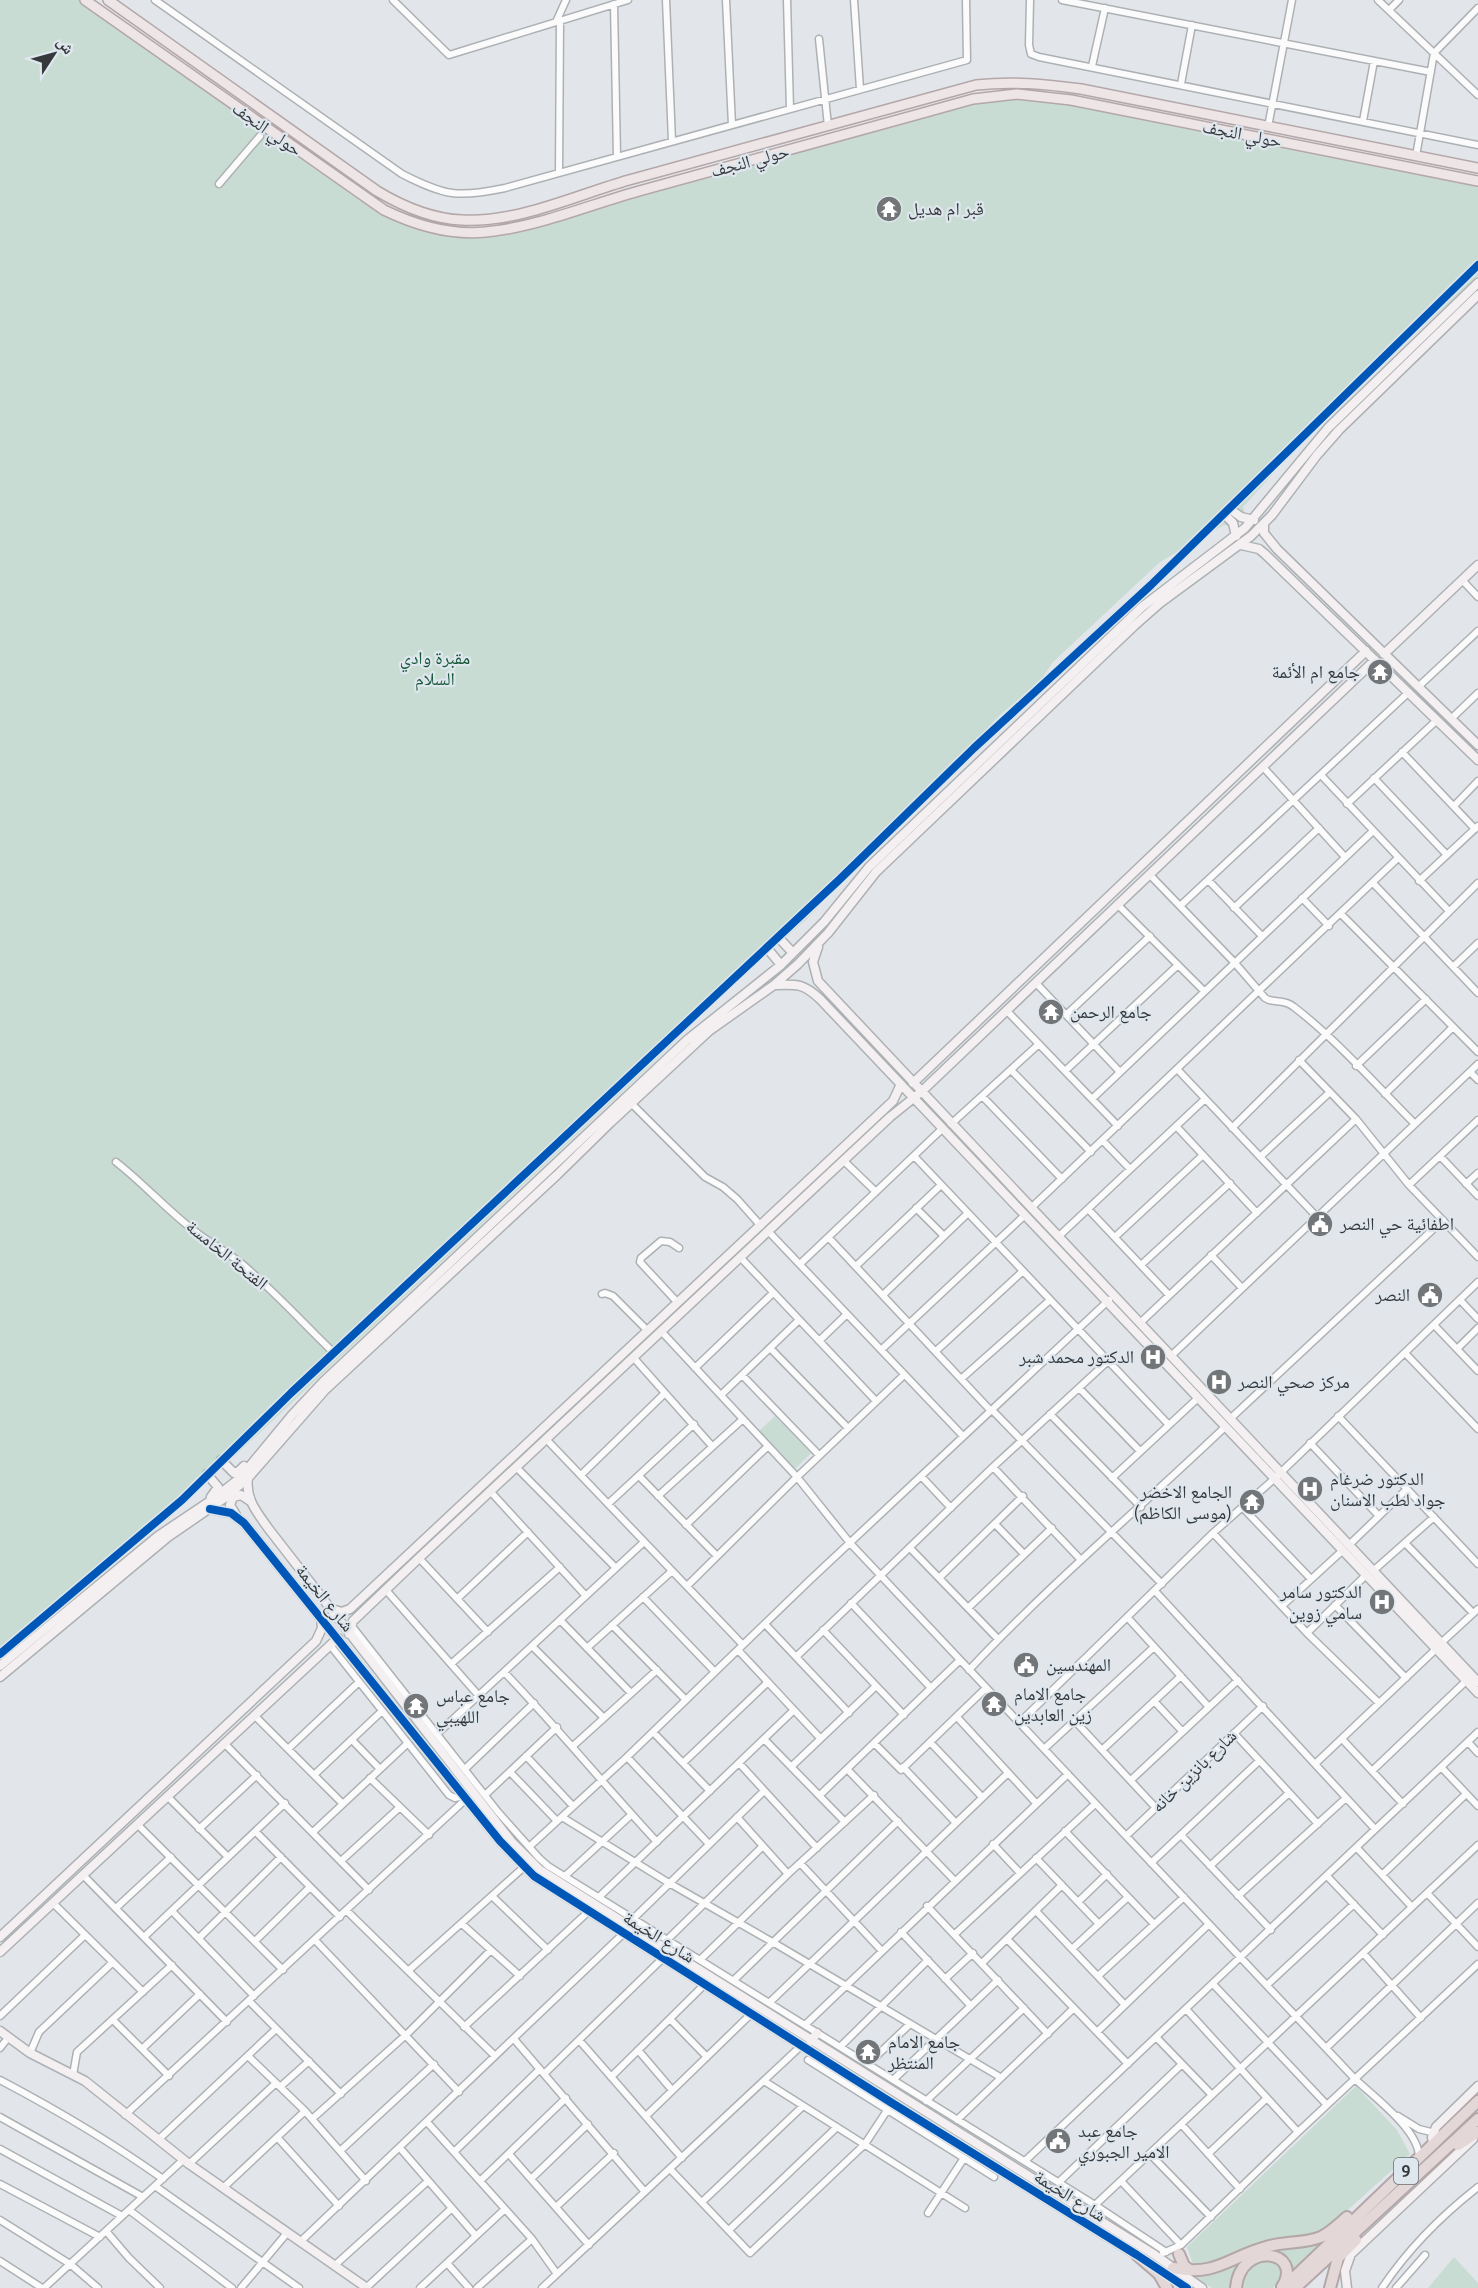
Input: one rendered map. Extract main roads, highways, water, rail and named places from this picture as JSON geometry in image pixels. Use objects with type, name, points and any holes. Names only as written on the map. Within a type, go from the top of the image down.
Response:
[{"type":"highway","name":"9","points":[[1407,2177],[1436,2137],[1478,2101]]},
{"type":"highway","name":"9","points":[[1282,2288],[1336,2243],[1407,2177],[1435,2160],[1478,2119]]},
{"type":"highway","points":[[1435,2160],[1478,2133]]},
{"type":"highway","points":[[1180,2250],[1184,2272],[1210,2270],[1264,2247],[1323,2236],[1375,2193],[1407,2177]]},
{"type":"highway","points":[[1330,2288],[1338,2259],[1387,2211],[1407,2177]]},
{"type":"highway","name":"9","points":[[1295,2288],[1336,2243]]},
{"type":"highway","points":[[1236,2288],[1242,2268],[1258,2256],[1265,2254],[1277,2257],[1287,2268],[1287,2276],[1282,2288]]},
{"type":"highway","points":[[1137,2255],[1159,2274],[1167,2288]]},
{"type":"main road","name":"حولي النجف","points":[[85,0],[384,210],[426,227],[449,231],[495,231],[525,225],[621,196],[973,99],[1006,95],[1042,96],[1137,112],[1478,181]]},
{"type":"main road","name":"حولي النجف","points":[[108,0],[377,191],[419,212],[461,220],[504,216],[529,210],[626,181],[976,85],[1010,82],[1039,83],[1138,100],[1478,168]]},
{"type":"main road","points":[[1118,109],[1123,104],[1119,97]]},
{"type":"main road","points":[[1137,112],[1134,105],[1138,100]]},
{"type":"place","name":"قبر ام هديل","points":[[889,209]]},
{"type":"place","name":"جامع ام الأئمة","points":[[1380,672]]},
{"type":"place","name":"جامع الرحمن","points":[[1051,1012]]},
{"type":"place","name":"اطفائية حي النصر","points":[[1320,1224]]},
{"type":"place","name":"النصر","points":[[1430,1295]]},
{"type":"place","name":"الدكتور محمد شبر","points":[[1153,1357]]},
{"type":"place","name":"مركز صحي النصر","points":[[1219,1382]]},
{"type":"place","name":"الدكتور ضرغام جواد لطب الاسنان","points":[[1310,1489]]},
{"type":"place","name":"الجامع الاخضر (موسى الكاظم)","points":[[1252,1502]]},
{"type":"place","name":"الدكتور سامر سامي زوين","points":[[1382,1602]]},
{"type":"place","name":"المهندسين","points":[[1026,1665]]},
{"type":"place","name":"جامع الامام زين العابدين","points":[[994,1704]]},
{"type":"place","name":"جامع عباس اللهيبي","points":[[416,1706]]},
{"type":"place","name":"جامع الامام المنتظر","points":[[868,2052]]},
{"type":"place","name":"جامع عبد الامير الجبوري","points":[[1058,2141]]},
{"type":"park label","name":"مقبرة وادي السلام","points":[[435,668]]}]
